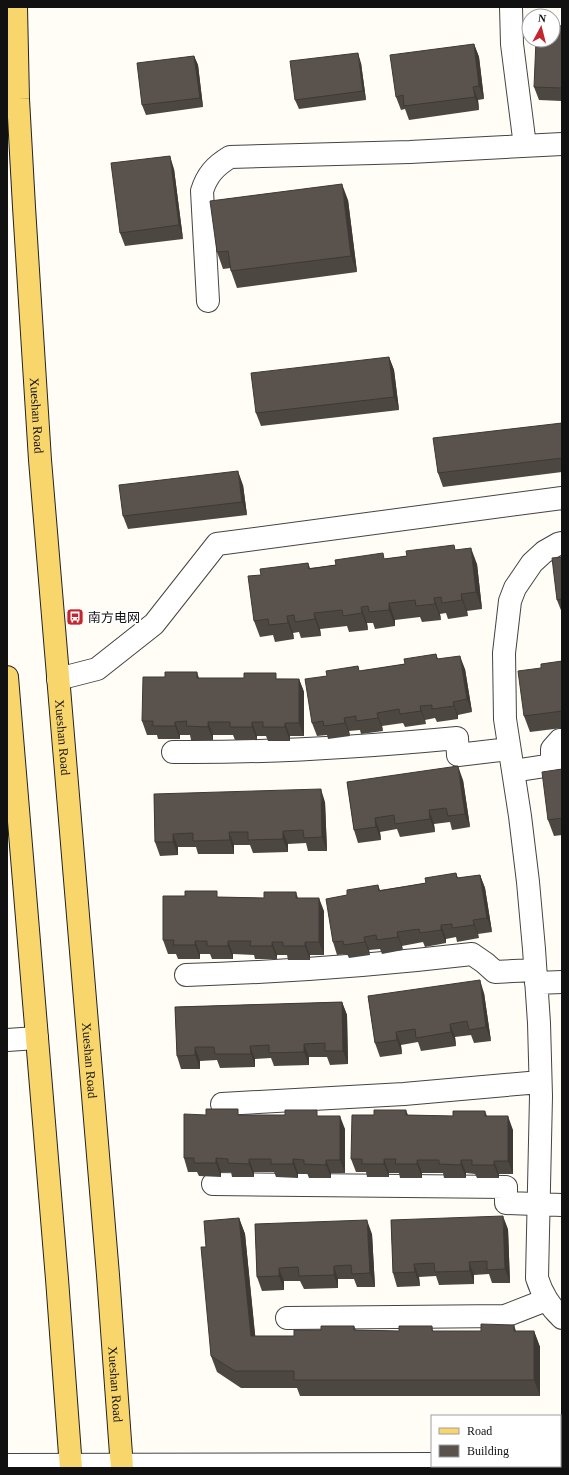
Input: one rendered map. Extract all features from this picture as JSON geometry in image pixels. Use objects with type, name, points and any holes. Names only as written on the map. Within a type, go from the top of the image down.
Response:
[{"type":"main road","name":"Xueshan Road","points":[[16,7],[19,114],[40,468],[107,1267],[121,1466]]},
{"type":"main road","points":[[7,678],[37,1038],[70,1466]]},
{"type":"street","points":[[511,7],[512,44],[526,146]]},
{"type":"street","points":[[208,301],[202,191],[210,172],[219,163],[230,157],[410,152],[562,144]]},
{"type":"street","points":[[58,679],[97,668],[154,624],[217,544],[562,498]]},
{"type":"street","points":[[562,543],[544,552],[532,563],[519,582],[510,600],[504,653],[505,719],[520,816],[528,882],[536,977],[540,1082],[537,1278],[546,1300],[562,1318]]},
{"type":"street","points":[[173,752],[246,752],[320,749],[388,745],[457,738],[458,755],[509,749]]},
{"type":"street","points":[[513,771],[552,765],[552,749],[560,740],[562,740]]},
{"type":"street","points":[[186,975],[349,967],[472,954],[495,972],[562,982]]},
{"type":"street","points":[[7,1040],[37,1038]]},
{"type":"street","points":[[222,1104],[404,1094],[540,1082]]},
{"type":"street","points":[[214,1184],[506,1187],[506,1203],[562,1205]]},
{"type":"street","points":[[287,1318],[506,1316],[546,1300]]},
{"type":"street","points":[[7,1465],[121,1466],[431,1464]]},
{"type":"building","points":[[562,26],[562,88],[534,87],[536,48],[561,48]]},
{"type":"building","points":[[474,44],[479,86],[473,87],[475,97],[404,106],[403,95],[396,97],[390,55]]},
{"type":"building","points":[[358,53],[363,91],[295,100],[290,61]]},
{"type":"building","points":[[194,56],[200,98],[142,105],[137,63]]},
{"type":"building","points":[[170,156],[179,225],[120,233],[111,163]]},
{"type":"building","points":[[342,184],[351,256],[231,271],[228,251],[217,252],[210,201]]},
{"type":"building","points":[[389,357],[394,397],[256,413],[251,373]]},
{"type":"building","points":[[562,423],[562,458],[438,473],[433,438]]},
{"type":"building","points":[[238,471],[242,502],[123,516],[119,485]]},
{"type":"building","points":[[454,545],[455,550],[471,548],[476,592],[461,594],[462,600],[442,603],[441,597],[434,598],[435,604],[416,606],[415,600],[389,603],[389,610],[369,612],[368,606],[361,607],[362,613],[343,616],[342,610],[314,613],[315,619],[295,622],[294,615],[287,616],[288,623],[269,625],[268,619],[254,621],[248,576],[261,575],[260,569],[308,563],[309,569],[336,565],[335,560],[383,553],[384,559],[407,556],[406,551]]},
{"type":"building","points":[[562,557],[562,599],[557,600],[552,558]]},
{"type":"building","points":[[436,654],[437,659],[460,656],[467,699],[453,702],[454,706],[432,709],[432,705],[420,706],[421,711],[400,714],[399,709],[377,713],[378,718],[356,721],[356,716],[344,718],[345,723],[324,726],[323,721],[312,723],[305,679],[327,676],[326,671],[358,666],[359,671],[405,664],[404,659]]},
{"type":"building","points":[[562,661],[562,711],[524,716],[518,671],[541,668],[541,664]]},
{"type":"building","points":[[165,672],[197,672],[197,678],[244,678],[244,673],[276,673],[276,679],[299,679],[299,723],[285,723],[285,727],[263,727],[263,722],[252,722],[252,727],[230,727],[230,722],[208,722],[208,727],[186,726],[187,721],[175,722],[175,726],[153,726],[153,721],[142,721],[143,677],[165,677]]},
{"type":"building","points":[[458,766],[465,814],[448,816],[446,808],[429,810],[430,819],[395,824],[394,815],[375,818],[376,827],[354,830],[347,782]]},
{"type":"building","points":[[562,769],[562,818],[548,820],[542,772]]},
{"type":"building","points":[[321,789],[322,837],[304,838],[303,830],[283,831],[283,839],[248,840],[248,832],[229,832],[230,840],[193,841],[193,833],[173,834],[173,842],[155,842],[154,794]]},
{"type":"building","points":[[456,873],[457,878],[480,875],[487,918],[473,920],[474,925],[452,928],[452,924],[441,925],[441,930],[420,933],[419,929],[397,932],[398,937],[377,940],[376,935],[364,937],[365,942],[344,945],[343,941],[333,942],[326,899],[347,895],[347,890],[378,885],[379,891],[426,883],[425,878]]},
{"type":"building","points":[[185,891],[217,891],[217,897],[264,898],[264,892],[296,892],[296,898],[319,898],[319,942],[305,942],[305,946],[283,946],[283,942],[272,942],[272,946],[250,946],[251,941],[228,941],[228,946],[207,946],[207,941],[195,941],[195,945],[173,945],[174,940],[163,940],[163,896],[185,896]]},
{"type":"building","points":[[480,980],[486,1027],[469,1030],[467,1021],[450,1024],[451,1032],[416,1038],[415,1029],[396,1032],[397,1040],[375,1043],[368,996]]},
{"type":"building","points":[[342,1002],[343,1051],[325,1051],[325,1043],[304,1044],[304,1052],[269,1053],[269,1045],[250,1046],[251,1054],[215,1054],[214,1047],[195,1047],[195,1055],[177,1056],[175,1007]]},
{"type":"building","points":[[206,1109],[238,1109],[238,1115],[285,1115],[285,1110],[317,1110],[317,1116],[340,1116],[340,1160],[326,1160],[326,1165],[304,1164],[304,1160],[293,1159],[293,1164],[271,1164],[271,1159],[249,1159],[249,1164],[228,1163],[228,1159],[216,1158],[216,1163],[194,1163],[194,1158],[184,1158],[184,1114],[206,1115]]},
{"type":"building","points":[[374,1110],[406,1110],[406,1115],[453,1116],[453,1111],[485,1111],[485,1116],[508,1116],[508,1161],[494,1161],[494,1165],[472,1165],[472,1160],[461,1160],[461,1165],[439,1164],[439,1160],[417,1160],[417,1164],[395,1164],[396,1159],[384,1159],[384,1164],[362,1164],[362,1159],[351,1159],[352,1115],[374,1115]]},
{"type":"building","points":[[503,1216],[505,1269],[487,1270],[487,1261],[469,1262],[470,1271],[435,1272],[434,1263],[414,1264],[415,1272],[393,1273],[391,1220]]},
{"type":"building","points":[[239,1218],[251,1336],[294,1336],[294,1330],[321,1330],[321,1326],[354,1326],[354,1330],[399,1331],[399,1326],[432,1326],[432,1331],[481,1331],[481,1324],[514,1325],[514,1331],[534,1331],[534,1380],[294,1380],[294,1371],[235,1371],[211,1356],[201,1247],[206,1247],[204,1221]]},
{"type":"building","points":[[367,1220],[370,1273],[352,1274],[351,1265],[334,1266],[334,1275],[299,1276],[298,1267],[279,1268],[279,1276],[257,1277],[255,1224]]},
{"type":"place","name":"南方电网","points":[[75,617]]}]
